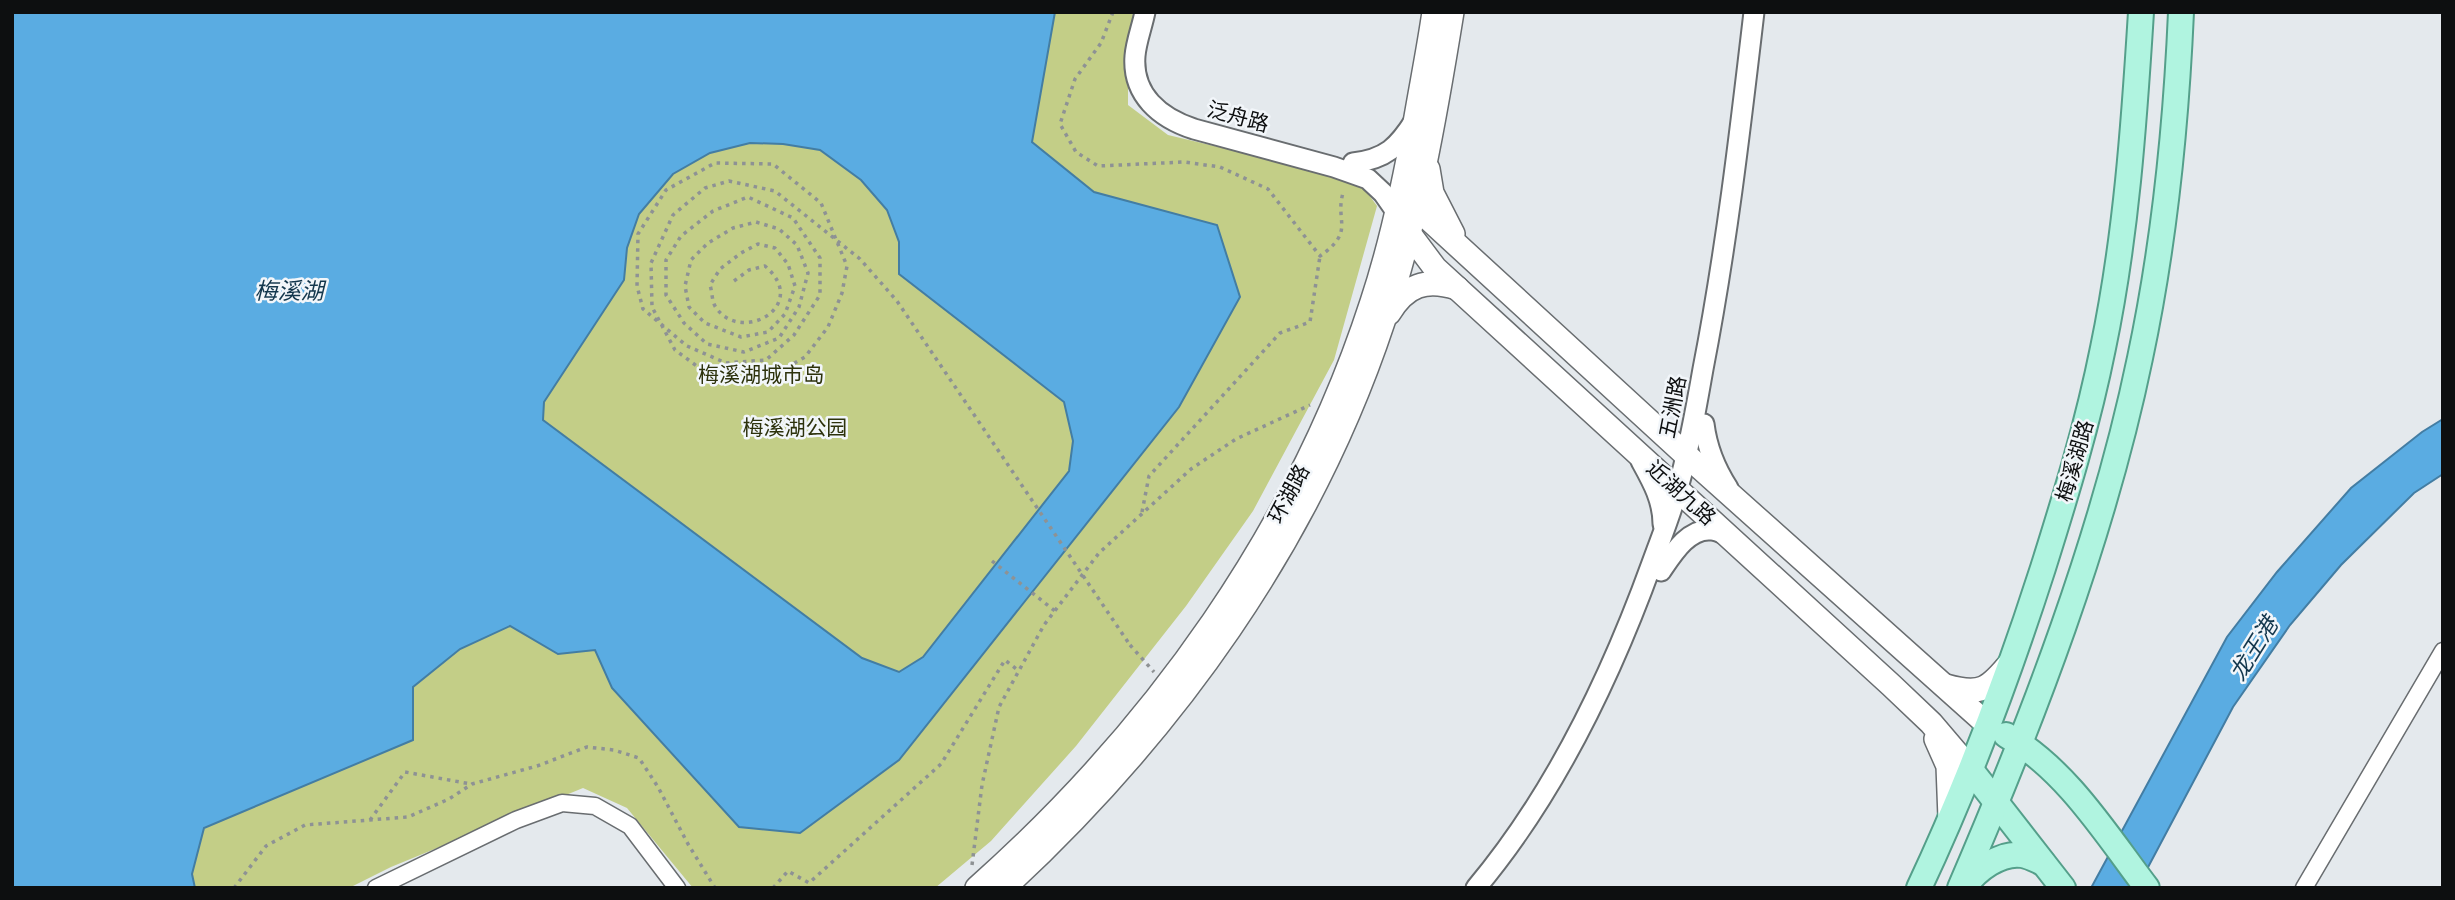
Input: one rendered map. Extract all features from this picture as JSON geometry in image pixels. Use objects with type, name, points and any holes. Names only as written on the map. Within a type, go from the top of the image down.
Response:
[{"type":"main road","name":"环湖路","points":[[1004,888],[1045,850],[1129,761],[1186,691],[1256,591],[1308,498],[1352,406],[1384,322],[1434,12]]},
{"type":"main road","name":"环湖路","points":[[973,881],[1032,838],[1115,750],[1167,686],[1240,581],[1293,490],[1337,395],[1429,147],[1452,12]]},
{"type":"main road","name":"梅溪湖路","points":[[1919,888],[1950,823],[2013,660],[2084,432],[2104,347],[2123,230],[2135,113],[2141,12]]},
{"type":"main road","name":"梅溪湖路","points":[[1962,888],[1997,802],[2083,566],[2120,440],[2140,358],[2164,212],[2178,79],[2181,12]]},
{"type":"main road","points":[[1429,147],[1428,171],[1432,193],[1449,227],[1474,262]]},
{"type":"main road","name":"近湖九路","points":[[1403,217],[1474,262],[1988,725]]},
{"type":"main road","name":"近湖九路","points":[[1403,217],[1435,268],[1920,712],[1971,770]]},
{"type":"main road","points":[[1384,322],[1396,302],[1424,283],[1438,282],[1457,288]]},
{"type":"main road","points":[[1944,686],[1965,692],[1983,690],[1996,681],[2013,660]]},
{"type":"main road","points":[[2040,687],[2042,735],[2051,761],[2147,888]]},
{"type":"main road","points":[[1920,712],[1937,739],[1948,766],[1950,823]]},
{"type":"main road","points":[[1988,725],[2035,754],[2072,792]]},
{"type":"main road","points":[[1971,770],[2063,888]]},
{"type":"main road","points":[[1962,888],[1986,866],[2004,856],[2022,855],[2043,863]]},
{"type":"street","name":"泛舟路","points":[[1145,12],[1136,49],[1136,73],[1144,93],[1159,112],[1171,121],[1194,129],[1378,174],[1403,217]]},
{"type":"street","name":"泛舟路","points":[[1154,12],[1146,47],[1147,76],[1152,88],[1167,105],[1196,120],[1357,171]]},
{"type":"street","name":"五洲路","points":[[1700,415],[1731,205],[1754,12]]},
{"type":"street","name":"五洲路","points":[[1491,888],[1528,836],[1571,767],[1614,685],[1661,571],[1692,459],[1745,206],[1765,12]]},
{"type":"street","points":[[1403,217],[1390,215],[1384,201],[1357,171],[1391,150],[1403,139],[1416,119]]},
{"type":"street","points":[[1650,422],[1673,430],[1681,428],[1700,415],[1706,442],[1718,473],[1737,500]]},
{"type":"street","points":[[1632,448],[1658,493],[1663,513],[1663,531]]},
{"type":"street","name":"五洲路","points":[[1476,888],[1527,820],[1569,749],[1634,614],[1663,531],[1683,494]]},
{"type":"street","points":[[1661,571],[1686,539],[1698,532],[1711,530],[1727,535]]},
{"type":"street","points":[[2304,888],[2443,652]]},
{"type":"street","points":[[376,888],[516,820],[562,803],[595,807],[630,826],[677,888]]},
{"type":"path","points":[[1113,12],[1101,43],[1075,79],[1060,124],[1076,152],[1098,166],[1184,162],[1220,167],[1268,189],[1320,256]]},
{"type":"path","points":[[734,281],[748,270],[765,266],[776,276],[781,296],[775,309],[766,318],[750,323],[729,319],[715,305],[710,285],[720,269],[758,244],[775,248],[788,264],[795,286],[786,314],[768,332],[741,337],[705,323],[689,307],[685,286],[691,260],[708,243],[733,228],[756,222],[779,229],[797,245],[808,273],[799,307],[779,338],[744,352],[707,344],[684,323],[666,295],[666,260],[681,236],[713,211],[748,197],[793,218],[820,258],[820,295],[794,335],[766,360],[726,363],[687,346],[643,309],[637,286],[638,234],[666,190],[715,163],[774,164],[821,203],[846,266],[842,293],[828,327],[805,357],[762,382],[709,375],[675,350],[652,307],[651,263],[673,215],[705,188],[729,181],[775,191],[860,259],[897,301],[1130,645],[1167,686]]},
{"type":"path","points":[[1142,513],[1149,476],[1280,333],[1310,322],[1320,256],[1335,245],[1344,225],[1339,203],[1357,171]]},
{"type":"path","points":[[973,881],[982,785],[999,707],[1044,625],[1099,553],[1191,468],[1236,439],[1285,415],[1337,395]]},
{"type":"path","points":[[992,561],[1055,611]]},
{"type":"path","points":[[773,888],[788,871],[809,883],[940,764],[1005,660],[1019,671]]},
{"type":"path","points":[[234,888],[266,846],[305,825],[408,817],[449,799],[472,784],[537,766],[587,747],[614,750],[639,758],[715,888]]},
{"type":"path","points":[[370,820],[405,772],[472,784]]},
{"type":"green space","name":"梅溪湖","points":[[12,12],[1133,12],[1128,64],[1128,105],[1168,135],[1358,180],[1377,206],[1334,360],[1253,511],[1186,606],[1076,746],[991,841],[935,888],[693,888],[627,808],[583,788],[391,867],[349,888],[12,888]]},
{"type":"water","name":"梅溪湖","points":[[12,12],[1055,12],[1032,142],[1094,192],[1217,225],[1240,297],[1179,407],[899,760],[800,833],[739,827],[612,688],[595,650],[558,654],[510,626],[460,649],[413,687],[413,740],[204,828],[192,874],[195,888],[12,888]],"holes":[[[750,143],[783,144],[820,150],[861,180],[887,210],[899,242],[899,274],[1064,402],[1073,441],[1069,471],[923,657],[899,672],[862,658],[543,420],[544,402],[624,280],[627,248],[639,214],[673,174],[710,153]]]},
{"type":"water","name":"龙王港","points":[[2443,419],[2443,474],[2414,493],[2341,565],[2290,625],[2233,707],[2137,888],[2091,888],[2227,637],[2277,572],[2351,488],[2422,432]]},
{"type":"park label","name":"梅溪湖城市岛","points":[[761,375]]},
{"type":"park label","name":"梅溪湖公园","points":[[795,428]]}]
